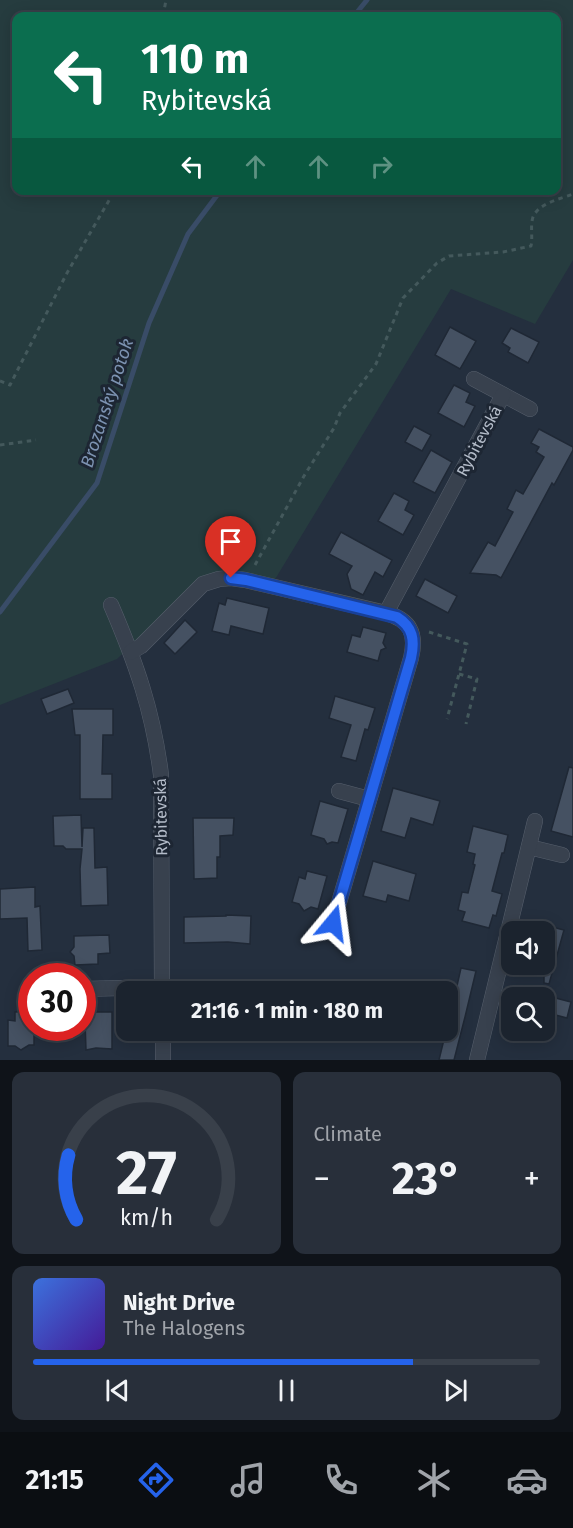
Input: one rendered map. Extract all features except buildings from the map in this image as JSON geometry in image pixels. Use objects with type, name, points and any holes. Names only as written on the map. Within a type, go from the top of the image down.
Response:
[{"type":"street","points":[[474,379],[530,409]]},
{"type":"street","name":"Rybitevská","points":[[386,613],[503,395]]},
{"type":"street","points":[[131,652],[141,646],[204,584],[219,579],[246,580],[386,613],[404,621],[410,628],[413,648],[333,923]]},
{"type":"street","name":"Rybitevská","points":[[111,605],[131,652],[145,694],[154,728],[161,775],[162,981]]},
{"type":"street","points":[[339,790],[369,799]]},
{"type":"street","points":[[477,1060],[535,821]]},
{"type":"street","points":[[529,847],[562,855]]},
{"type":"street","name":"Rybitevská","points":[[96,989],[116,989]]},
{"type":"street","points":[[163,1041],[163,1060]]},
{"type":"path","points":[[246,580],[261,557],[304,476],[334,428],[340,413],[376,364],[403,298],[437,263],[449,256],[503,252],[531,246],[533,218],[540,207],[573,194]]},
{"type":"path","points":[[0,381],[10,384],[67,273],[112,195]]},
{"type":"path","points":[[0,445],[36,440]]},
{"type":"path","points":[[410,628],[439,634],[467,644],[447,719]]},
{"type":"path","points":[[459,674],[477,679],[466,724]]},
{"type":"green space","points":[[0,0],[573,0],[573,260],[535,324],[451,289],[274,581],[226,570],[201,577],[117,659],[0,705]]},
{"type":"waterway","name":"Brozanský potok","points":[[357,12],[367,0]]},
{"type":"waterway","name":"Brozanský potok","points":[[0,612],[97,483],[149,323],[188,234],[217,195]]},
{"type":"route","points":[[231,578],[397,617],[410,628],[413,636],[411,658],[333,923]]}]
